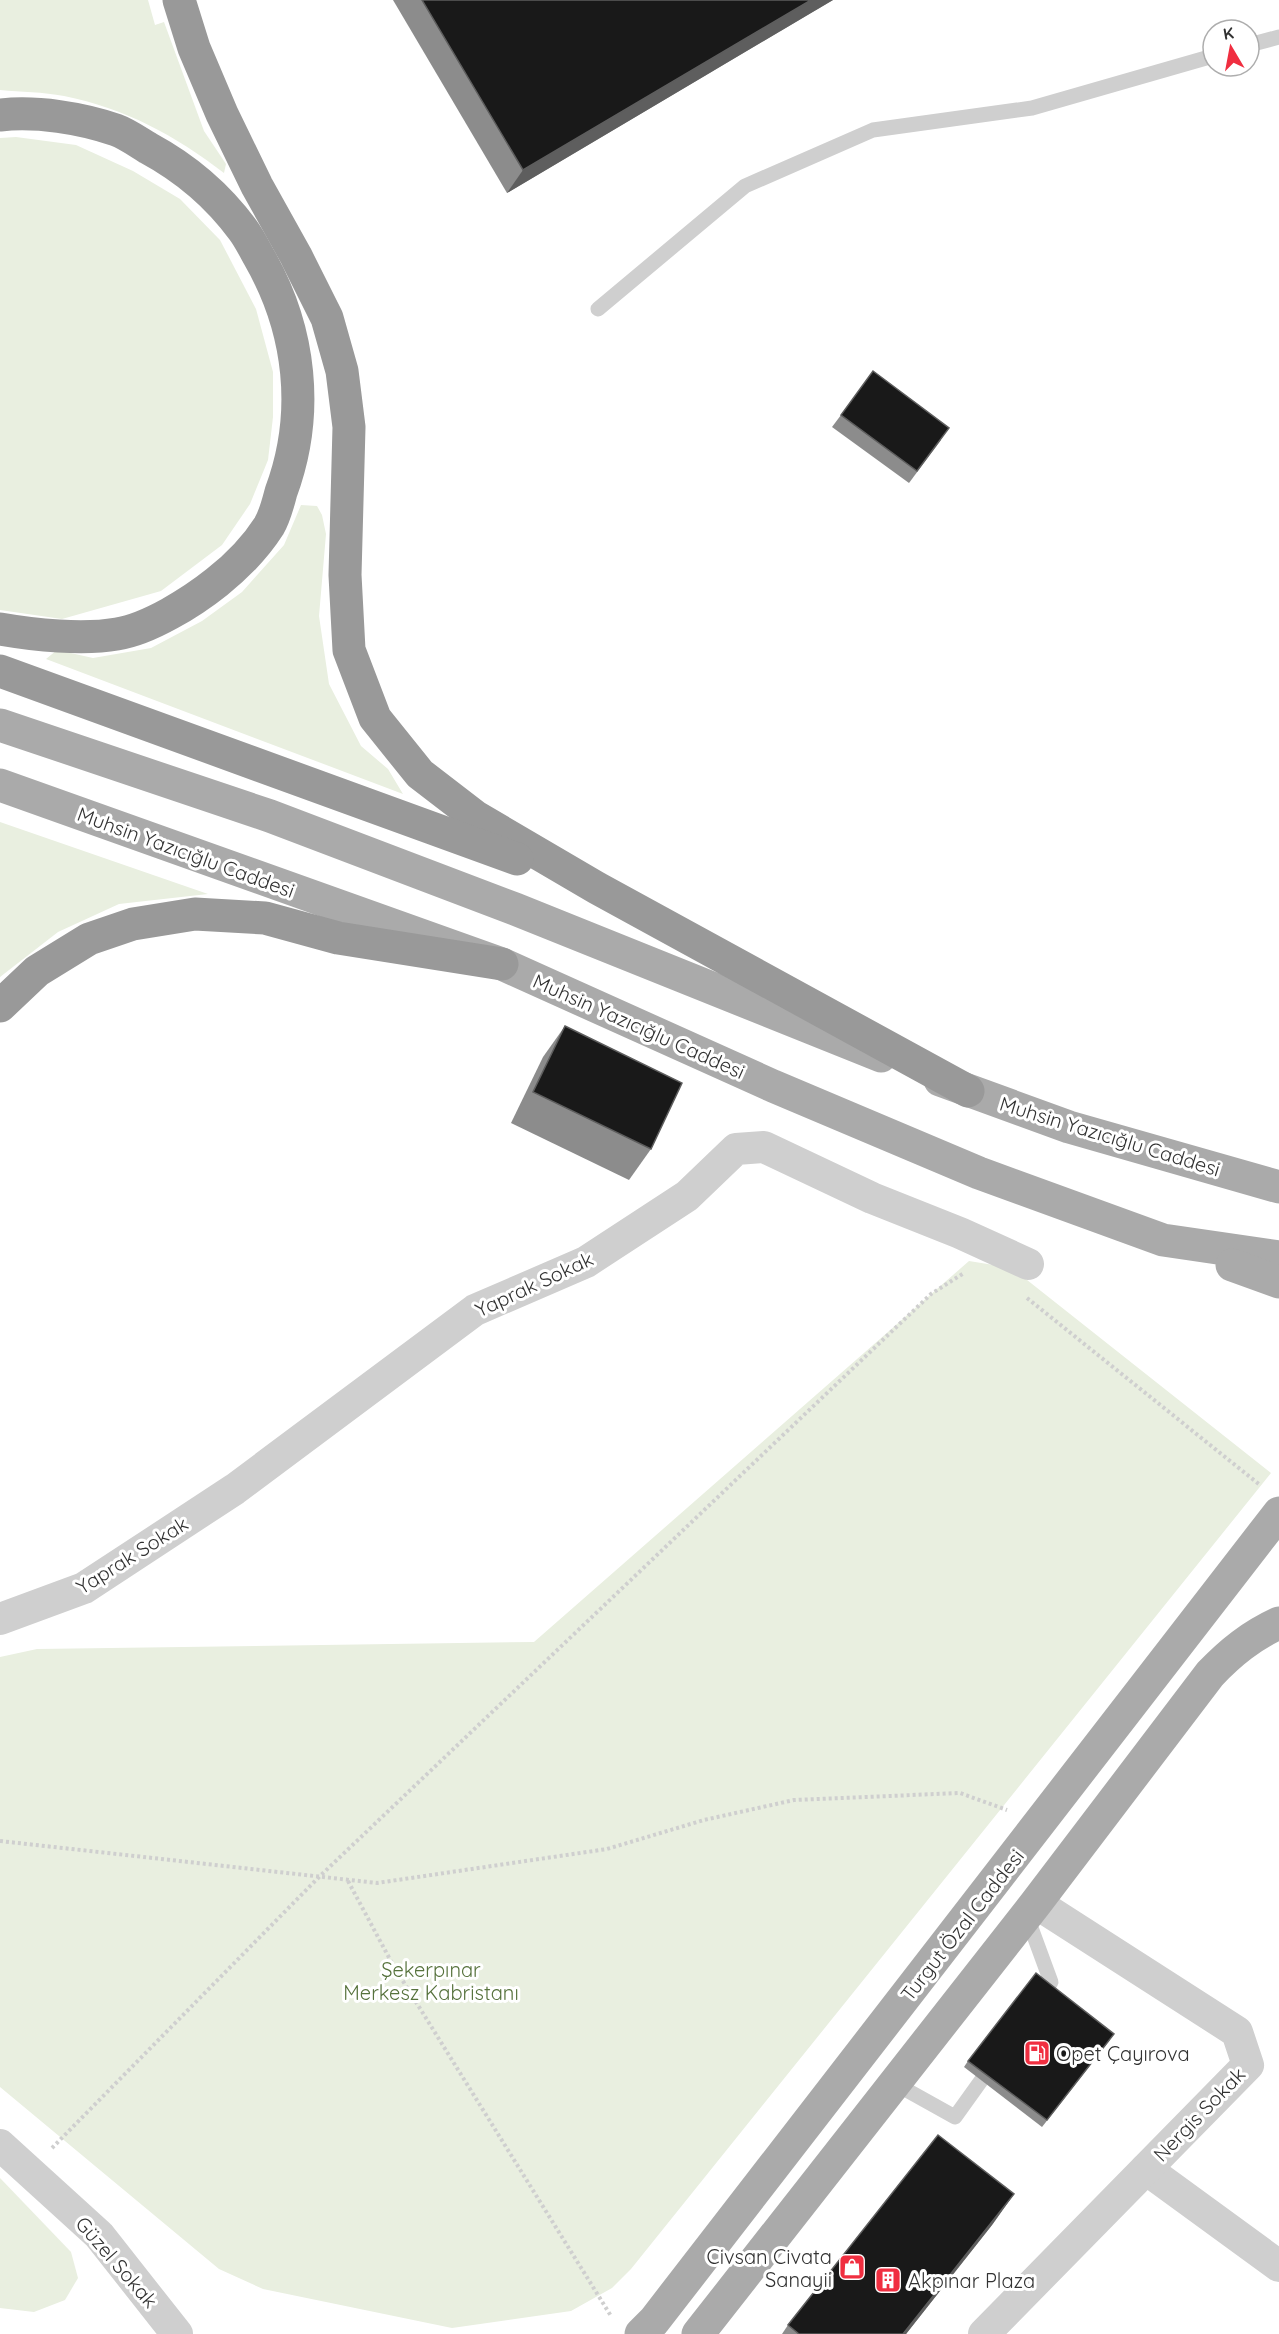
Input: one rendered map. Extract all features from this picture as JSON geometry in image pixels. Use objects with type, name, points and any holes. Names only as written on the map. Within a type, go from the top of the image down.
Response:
[{"type":"highway","points":[[179,0],[194,48],[222,114],[256,186],[296,256],[327,318],[342,371],[349,427],[345,575],[349,650],[375,718],[420,774],[476,817],[597,888],[968,1091]]},
{"type":"highway","points":[[0,115],[63,117],[117,131],[163,156],[206,188],[244,231],[272,279],[298,366],[298,405],[291,466],[270,525],[240,563],[199,597],[163,618],[118,634],[69,636],[21,633],[0,629]]},
{"type":"highway","points":[[0,671],[597,888]]},
{"type":"highway","points":[[0,1006],[37,971],[89,939],[133,924],[195,914],[265,918],[338,938],[502,964]]},
{"type":"main road","name":"Muhsin Yazıcığlu Caddesi","points":[[0,724],[270,816],[514,909],[968,1091],[1069,1126],[1279,1187]]},
{"type":"main road","name":"Muhsin Yazıcığlu Caddesi","points":[[0,784],[502,964],[773,1086],[979,1173],[1163,1240],[1279,1257]]},
{"type":"main road","points":[[1163,1240],[1279,1282]]},
{"type":"main road","name":"Turgut Özal Caddesi","points":[[628,2329],[654,2321],[1279,1513]]},
{"type":"main road","points":[[698,2334],[1031,1909],[1210,1674],[1232,1651],[1255,1634],[1279,1623]]},
{"type":"street","name":"Yaprak Sokak","points":[[0,1619],[84,1588],[235,1489],[475,1310],[586,1262],[687,1196],[736,1149],[764,1147],[872,1198],[960,1233],[1028,1264]]},
{"type":"street","name":"Nergis Sokak","points":[[984,2334],[1248,2065],[1238,2032],[1031,1909]]},
{"type":"street","name":"Güzel Sokak","points":[[0,2145],[99,2235],[177,2334]]},
{"type":"street","points":[[1146,2169],[1279,2266]]},
{"type":"lane","points":[[1261,42],[1279,37]]},
{"type":"lane","points":[[598,309],[746,186],[873,130],[1032,108],[1201,59]]},
{"type":"lane","points":[[1031,1909],[1051,1982],[1031,2011]]},
{"type":"lane","points":[[894,2083],[955,2117],[1003,2050]]},
{"type":"path","points":[[28,2172],[319,1877],[932,1294],[970,1269]]},
{"type":"path","points":[[1023,1295],[1260,1485]]},
{"type":"path","points":[[0,1840],[377,1883],[607,1849],[704,1820],[794,1800],[960,1793],[1041,1822]]},
{"type":"path","points":[[348,1880],[393,1965],[628,2329]]},
{"type":"green space","points":[[0,0],[148,0],[155,25],[164,22],[204,131],[226,164],[224,173],[187,147],[149,125],[108,108],[56,95],[0,90]]},
{"type":"green space","points":[[16,137],[76,145],[133,171],[180,199],[220,240],[256,309],[273,372],[273,417],[268,460],[250,504],[222,545],[161,591],[62,619],[0,610],[0,138]]},
{"type":"green space","points":[[301,505],[317,506],[322,515],[326,534],[319,616],[329,684],[361,746],[388,769],[403,794],[46,659],[57,650],[93,658],[151,648],[202,621],[242,592],[284,545]]},
{"type":"green space","points":[[0,822],[208,894],[119,904],[58,932],[0,977]]},
{"type":"green space","name":"Şekerpınar Merkesz Kabristanı","points":[[969,1261],[1012,1268],[1271,1473],[631,2269],[612,2288],[571,2311],[452,2328],[263,2289],[219,2269],[0,2087],[0,1657],[37,1649],[534,1642]]},
{"type":"green space","points":[[0,2178],[71,2252],[78,2278],[65,2300],[34,2312],[0,2308]]},
{"type":"building","points":[[422,0],[811,0],[523,170]]},
{"type":"building","points":[[873,371],[949,428],[917,471],[841,415]]},
{"type":"building","points":[[565,1026],[682,1083],[651,1149],[533,1092]]},
{"type":"building","points":[[1036,1973],[1114,2034],[1047,2120],[968,2061]]},
{"type":"building","name":"Akpınar Plaza","points":[[938,2135],[1014,2194],[903,2334],[799,2334],[788,2325]]},
{"type":"place","name":"Opet Çayırova","points":[[1037,2053]]},
{"type":"place","name":"Civsan Civata Sanayii","points":[[852,2267]]},
{"type":"place","name":"Akpınar Plaza","points":[[888,2280]]}]
